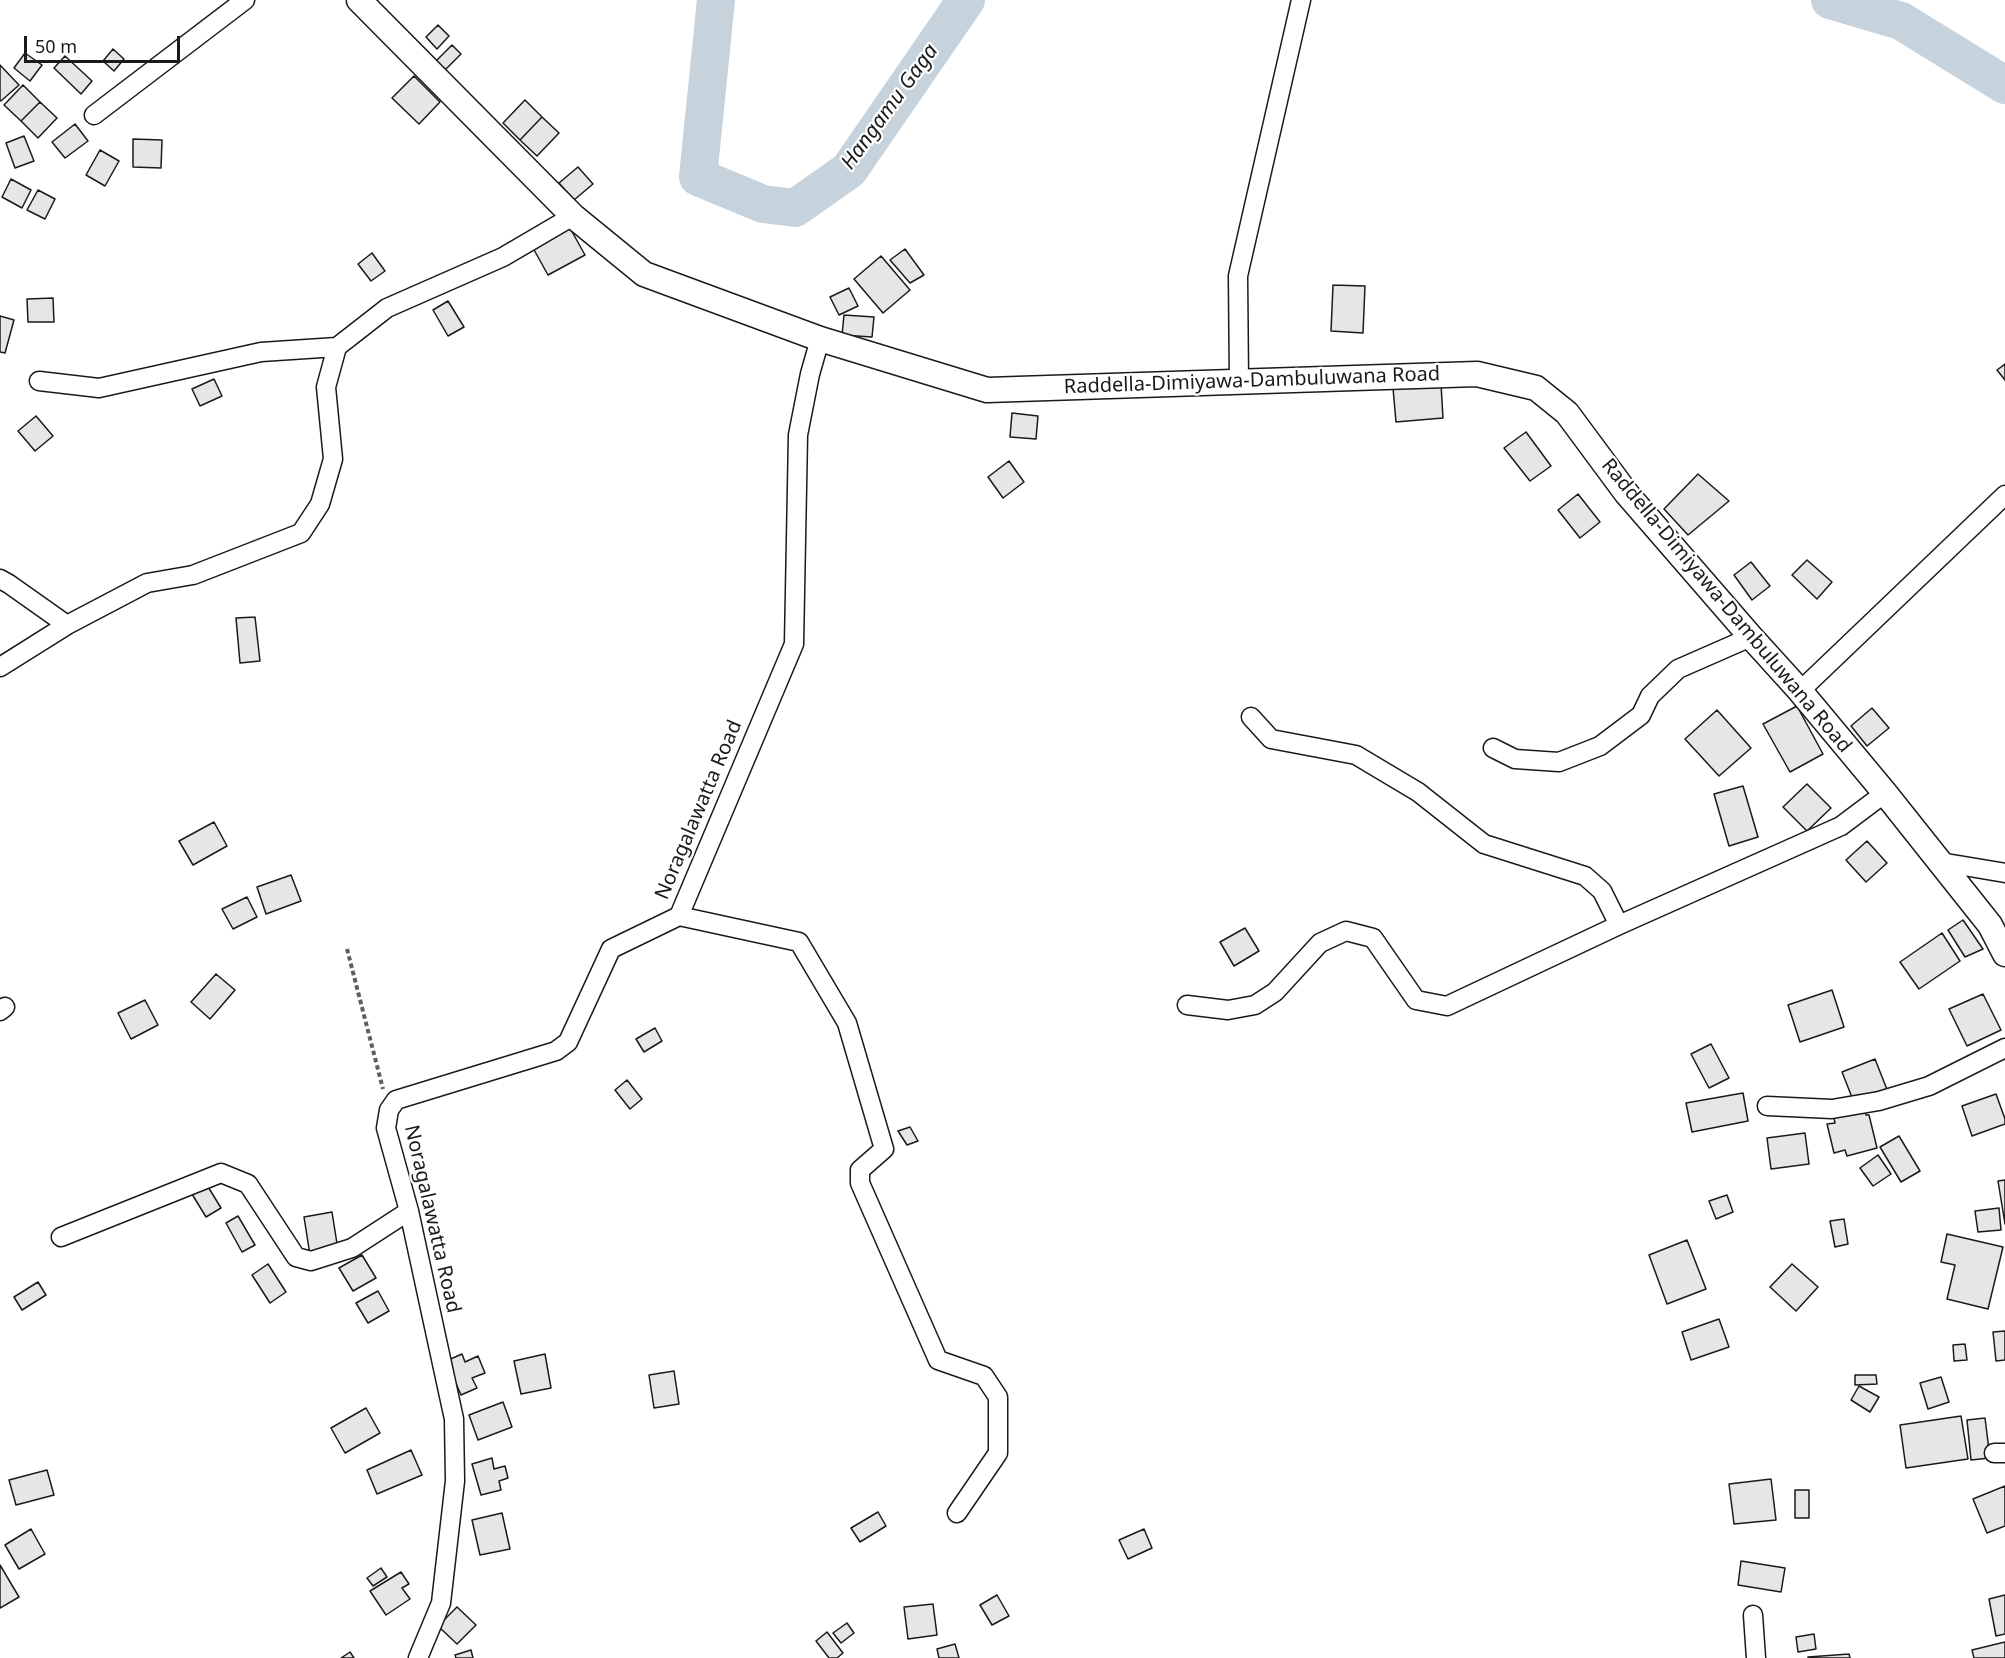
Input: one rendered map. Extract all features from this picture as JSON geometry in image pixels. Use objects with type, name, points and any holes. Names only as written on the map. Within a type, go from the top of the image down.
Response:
[{"type":"street","points":[[94,115],[245,0]]},
{"type":"street","name":"Raddella-Dimiyawa-Dambuluwana Road","points":[[359,0],[573,216],[644,274],[820,339],[987,390],[1477,374],[1536,388],[1567,413],[1627,494],[1750,637],[1800,691],[1885,793],[1990,925],[2005,954]]},
{"type":"street","points":[[1239,382],[1238,276],[1301,0]]},
{"type":"street","points":[[39,381],[99,388],[261,352],[337,347],[387,308],[503,257],[573,216]]},
{"type":"street","name":"Noragalawatta Road","points":[[418,1658],[441,1603],[455,1481],[454,1419],[409,1211],[386,1128],[389,1110],[396,1100],[556,1051],[568,1042],[611,949],[679,916],[794,644],[798,435],[810,374],[820,339]]},
{"type":"street","points":[[0,667],[67,625],[147,583],[193,575],[301,533],[320,504],[333,459],[326,387],[337,347]]},
{"type":"street","points":[[1800,691],[2005,495]]},
{"type":"street","points":[[0,579],[67,625]]},
{"type":"street","points":[[1493,748],[1515,759],[1559,762],[1600,746],[1641,715],[1650,696],[1678,669],[1750,637]]},
{"type":"street","points":[[1251,717],[1271,739],[1356,755],[1418,792],[1484,844],[1585,876],[1602,891],[1619,925]]},
{"type":"street","points":[[1186,1005],[1228,1010],[1255,1005],[1275,992],[1320,943],[1346,931],[1373,938],[1416,1000],[1447,1006],[1619,925],[1841,826],[1885,793]]},
{"type":"street","points":[[1940,862],[2005,873]]},
{"type":"street","points":[[679,916],[800,942],[847,1023],[884,1149],[860,1170],[860,1182],[938,1360],[984,1376],[998,1396],[998,1452],[957,1513]]},
{"type":"street","points":[[1767,1106],[1832,1109],[1879,1101],[1929,1086],[2005,1048]]},
{"type":"street","points":[[61,1237],[221,1173],[248,1184],[296,1257],[311,1261],[352,1248],[409,1211]]},
{"type":"street","points":[[1753,1615],[1756,1658]]},
{"type":"path","points":[[347,949],[389,1110]]},
{"type":"building","points":[[438,25],[449,36],[437,49],[426,37]]},
{"type":"building","points":[[452,45],[461,54],[444,71],[435,62]]},
{"type":"building","points":[[113,49],[124,59],[114,71],[103,61]]},
{"type":"building","points":[[25,53],[42,65],[30,81],[14,68]]},
{"type":"building","points":[[65,56],[92,81],[81,94],[54,68]]},
{"type":"building","points":[[0,65],[19,85],[1,101],[0,100]]},
{"type":"building","points":[[414,76],[440,102],[419,124],[392,98]]},
{"type":"building","points":[[23,85],[40,102],[21,121],[4,105]]},
{"type":"building","points":[[525,100],[542,117],[520,140],[503,123]]},
{"type":"building","points":[[40,102],[57,118],[38,138],[21,121]]},
{"type":"building","points":[[542,117],[559,133],[537,156],[520,140]]},
{"type":"building","points":[[75,124],[88,141],[65,158],[52,142]]},
{"type":"building","points":[[24,136],[34,161],[15,168],[6,143]]},
{"type":"building","points":[[133,139],[162,140],[161,168],[133,167]]},
{"type":"building","points":[[100,150],[119,161],[105,186],[86,175]]},
{"type":"building","points":[[578,167],[593,184],[574,200],[559,183]]},
{"type":"building","points":[[11,179],[31,190],[22,208],[2,197]]},
{"type":"building","points":[[38,190],[55,199],[45,219],[27,210]]},
{"type":"building","points":[[570,228],[585,255],[548,275],[533,248]]},
{"type":"building","points":[[905,249],[924,275],[910,283],[890,260]]},
{"type":"building","points":[[372,253],[385,271],[371,281],[358,264]]},
{"type":"building","points":[[881,256],[910,290],[883,313],[854,279]]},
{"type":"building","points":[[1333,285],[1365,286],[1363,333],[1331,331]]},
{"type":"building","points":[[849,288],[858,306],[839,315],[830,297]]},
{"type":"building","points":[[53,298],[54,322],[28,322],[27,299]]},
{"type":"building","points":[[448,301],[464,327],[448,336],[433,310]]},
{"type":"building","points":[[844,315],[874,317],[872,337],[842,335]]},
{"type":"building","points":[[0,316],[14,320],[5,353],[0,352]]},
{"type":"building","points":[[2005,364],[2005,380],[1997,370]]},
{"type":"building","points":[[214,379],[222,396],[200,406],[192,389]]},
{"type":"building","points":[[1441,384],[1443,418],[1396,422],[1393,388]]},
{"type":"building","points":[[1012,413],[1038,416],[1036,439],[1010,437]]},
{"type":"building","points":[[36,416],[53,436],[35,451],[18,431]]},
{"type":"building","points":[[1526,432],[1551,466],[1530,481],[1504,448]]},
{"type":"building","points":[[1009,461],[1024,482],[1003,498],[988,477]]},
{"type":"building","points":[[1698,474],[1729,501],[1688,535],[1664,509]]},
{"type":"building","points":[[1578,494],[1600,522],[1580,538],[1558,510]]},
{"type":"building","points":[[1807,560],[1832,582],[1817,599],[1792,575]]},
{"type":"building","points":[[1751,562],[1770,586],[1752,600],[1734,575]]},
{"type":"building","points":[[255,617],[260,661],[240,663],[236,618]]},
{"type":"building","points":[[1797,706],[1823,754],[1790,772],[1763,724]]},
{"type":"building","points":[[1872,708],[1889,728],[1867,746],[1851,726]]},
{"type":"building","points":[[1717,710],[1751,748],[1719,776],[1685,739]]},
{"type":"building","points":[[1807,784],[1831,808],[1807,831],[1783,807]]},
{"type":"building","points":[[1743,786],[1758,837],[1729,846],[1714,794]]},
{"type":"building","points":[[214,822],[227,846],[193,865],[179,841]]},
{"type":"building","points":[[1867,841],[1887,863],[1866,882],[1846,860]]},
{"type":"building","points":[[291,875],[301,901],[266,914],[257,887]]},
{"type":"building","points":[[247,897],[257,917],[233,929],[222,909]]},
{"type":"building","points":[[1963,920],[1983,949],[1965,957],[1948,930]]},
{"type":"building","points":[[1245,928],[1259,951],[1234,966],[1220,942]]},
{"type":"building","points":[[1942,933],[1960,961],[1919,989],[1900,962]]},
{"type":"building","points":[[216,974],[235,990],[210,1019],[191,1002]]},
{"type":"building","points":[[1832,990],[1844,1027],[1800,1042],[1788,1005]]},
{"type":"building","points":[[1983,994],[2001,1030],[1967,1046],[1949,1009]]},
{"type":"building","points":[[145,1000],[158,1025],[131,1039],[118,1013]]},
{"type":"building","points":[[655,1028],[662,1041],[644,1052],[636,1039]]},
{"type":"building","points":[[1711,1044],[1729,1078],[1709,1088],[1691,1054]]},
{"type":"building","points":[[1875,1059],[1888,1092],[1855,1105],[1842,1072]]},
{"type":"building","points":[[627,1080],[642,1099],[630,1109],[615,1090]]},
{"type":"building","points":[[1743,1093],[1748,1121],[1692,1132],[1686,1103]]},
{"type":"building","points":[[1996,1094],[2005,1124],[1972,1136],[1962,1106]]},
{"type":"building","points":[[1864,1107],[1866,1115],[1869,1115],[1877,1148],[1847,1156],[1845,1150],[1834,1153],[1827,1124],[1835,1123],[1833,1114]]},
{"type":"building","points":[[910,1127],[918,1141],[907,1145],[898,1131]]},
{"type":"building","points":[[1805,1133],[1809,1164],[1771,1169],[1767,1138]]},
{"type":"building","points":[[1899,1136],[1920,1171],[1901,1182],[1880,1147]]},
{"type":"building","points":[[1878,1155],[1891,1174],[1873,1186],[1860,1168]]},
{"type":"building","points":[[2005,1180],[2005,1224],[1998,1181]]},
{"type":"building","points":[[207,1185],[221,1208],[206,1217],[192,1194]]},
{"type":"building","points":[[1727,1195],[1733,1212],[1716,1219],[1709,1201]]},
{"type":"building","points":[[1999,1208],[2001,1230],[1978,1232],[1975,1211]]},
{"type":"building","points":[[332,1212],[338,1250],[310,1255],[304,1217]]},
{"type":"building","points":[[238,1216],[255,1245],[242,1252],[226,1223]]},
{"type":"building","points":[[1844,1219],[1848,1244],[1835,1247],[1830,1221]]},
{"type":"building","points":[[1947,1234],[2003,1247],[1988,1309],[1947,1299],[1955,1265],[1941,1262]]},
{"type":"building","points":[[1687,1240],[1706,1289],[1667,1304],[1649,1255]]},
{"type":"building","points":[[362,1255],[376,1278],[353,1291],[339,1268]]},
{"type":"building","points":[[268,1264],[286,1292],[270,1303],[252,1275]]},
{"type":"building","points":[[1792,1264],[1818,1287],[1796,1311],[1770,1287]]},
{"type":"building","points":[[38,1282],[46,1295],[22,1310],[14,1297]]},
{"type":"building","points":[[378,1291],[389,1311],[368,1323],[356,1303]]},
{"type":"building","points":[[1719,1319],[1729,1347],[1691,1360],[1682,1332]]},
{"type":"building","points":[[2005,1331],[2005,1360],[1996,1361],[1993,1332]]},
{"type":"building","points":[[1965,1344],[1967,1360],[1954,1361],[1953,1345]]},
{"type":"building","points":[[462,1354],[465,1362],[478,1356],[485,1373],[472,1378],[477,1388],[461,1395],[446,1361]]},
{"type":"building","points":[[545,1354],[551,1388],[521,1394],[514,1361]]},
{"type":"building","points":[[674,1371],[679,1404],[654,1408],[649,1375]]},
{"type":"building","points":[[1855,1375],[1876,1375],[1877,1384],[1855,1385]]},
{"type":"building","points":[[1941,1377],[1949,1402],[1928,1409],[1920,1383]]},
{"type":"building","points":[[1859,1386],[1879,1397],[1870,1412],[1851,1400]]},
{"type":"building","points":[[503,1402],[512,1427],[478,1440],[469,1415]]},
{"type":"building","points":[[366,1408],[380,1433],[345,1453],[331,1428]]},
{"type":"building","points":[[1961,1416],[1968,1459],[1906,1468],[1900,1425]]},
{"type":"building","points":[[1985,1418],[1990,1458],[1971,1460],[1967,1420]]},
{"type":"building","points":[[411,1450],[422,1475],[377,1494],[367,1470]]},
{"type":"building","points":[[492,1458],[494,1469],[505,1466],[508,1478],[499,1481],[501,1490],[481,1495],[472,1464]]},
{"type":"building","points":[[47,1470],[54,1495],[16,1505],[9,1480]]},
{"type":"building","points":[[1771,1479],[1776,1520],[1734,1524],[1729,1484]]},
{"type":"building","points":[[2005,1486],[2005,1526],[1987,1533],[1973,1499]]},
{"type":"building","points":[[1795,1490],[1809,1490],[1809,1518],[1795,1518]]},
{"type":"building","points":[[878,1512],[886,1526],[860,1542],[851,1528]]},
{"type":"building","points":[[502,1513],[510,1549],[480,1555],[472,1520]]},
{"type":"building","points":[[31,1529],[45,1554],[19,1569],[5,1545]]},
{"type":"building","points":[[1144,1529],[1152,1548],[1128,1559],[1119,1540]]},
{"type":"building","points":[[1741,1561],[1785,1568],[1781,1592],[1738,1585]]},
{"type":"building","points":[[0,1565],[19,1597],[0,1608]]},
{"type":"building","points":[[381,1568],[387,1577],[373,1586],[367,1578]]},
{"type":"building","points":[[401,1572],[409,1584],[402,1588],[410,1599],[386,1615],[370,1591]]},
{"type":"building","points":[[997,1595],[1009,1616],[992,1625],[980,1605]]},
{"type":"building","points":[[2005,1595],[2005,1634],[1996,1636],[1989,1599]]},
{"type":"building","points":[[933,1604],[937,1635],[908,1639],[904,1607]]},
{"type":"building","points":[[457,1607],[476,1625],[457,1644],[438,1626]]},
{"type":"building","points":[[847,1623],[854,1633],[841,1643],[833,1633]]},
{"type":"building","points":[[827,1632],[843,1653],[837,1658],[829,1658],[816,1641]]},
{"type":"building","points":[[1814,1634],[1816,1649],[1798,1652],[1796,1637]]},
{"type":"building","points":[[2005,1642],[2005,1658],[1974,1658],[1972,1650]]},
{"type":"building","points":[[955,1644],[959,1658],[939,1658],[937,1649]]},
{"type":"building","points":[[471,1650],[473,1658],[456,1658],[455,1655]]},
{"type":"building","points":[[350,1652],[354,1658],[341,1658]]},
{"type":"building","points":[[1849,1654],[1850,1658],[1808,1658],[1808,1657]]},
{"type":"waterway","name":"Hangamu Gaga","points":[[716,0],[698,177],[763,204],[795,208],[849,170],[966,0]]},
{"type":"waterway","name":"Hangamu Gaga","points":[[1830,0],[1901,21],[2005,85]]}]
